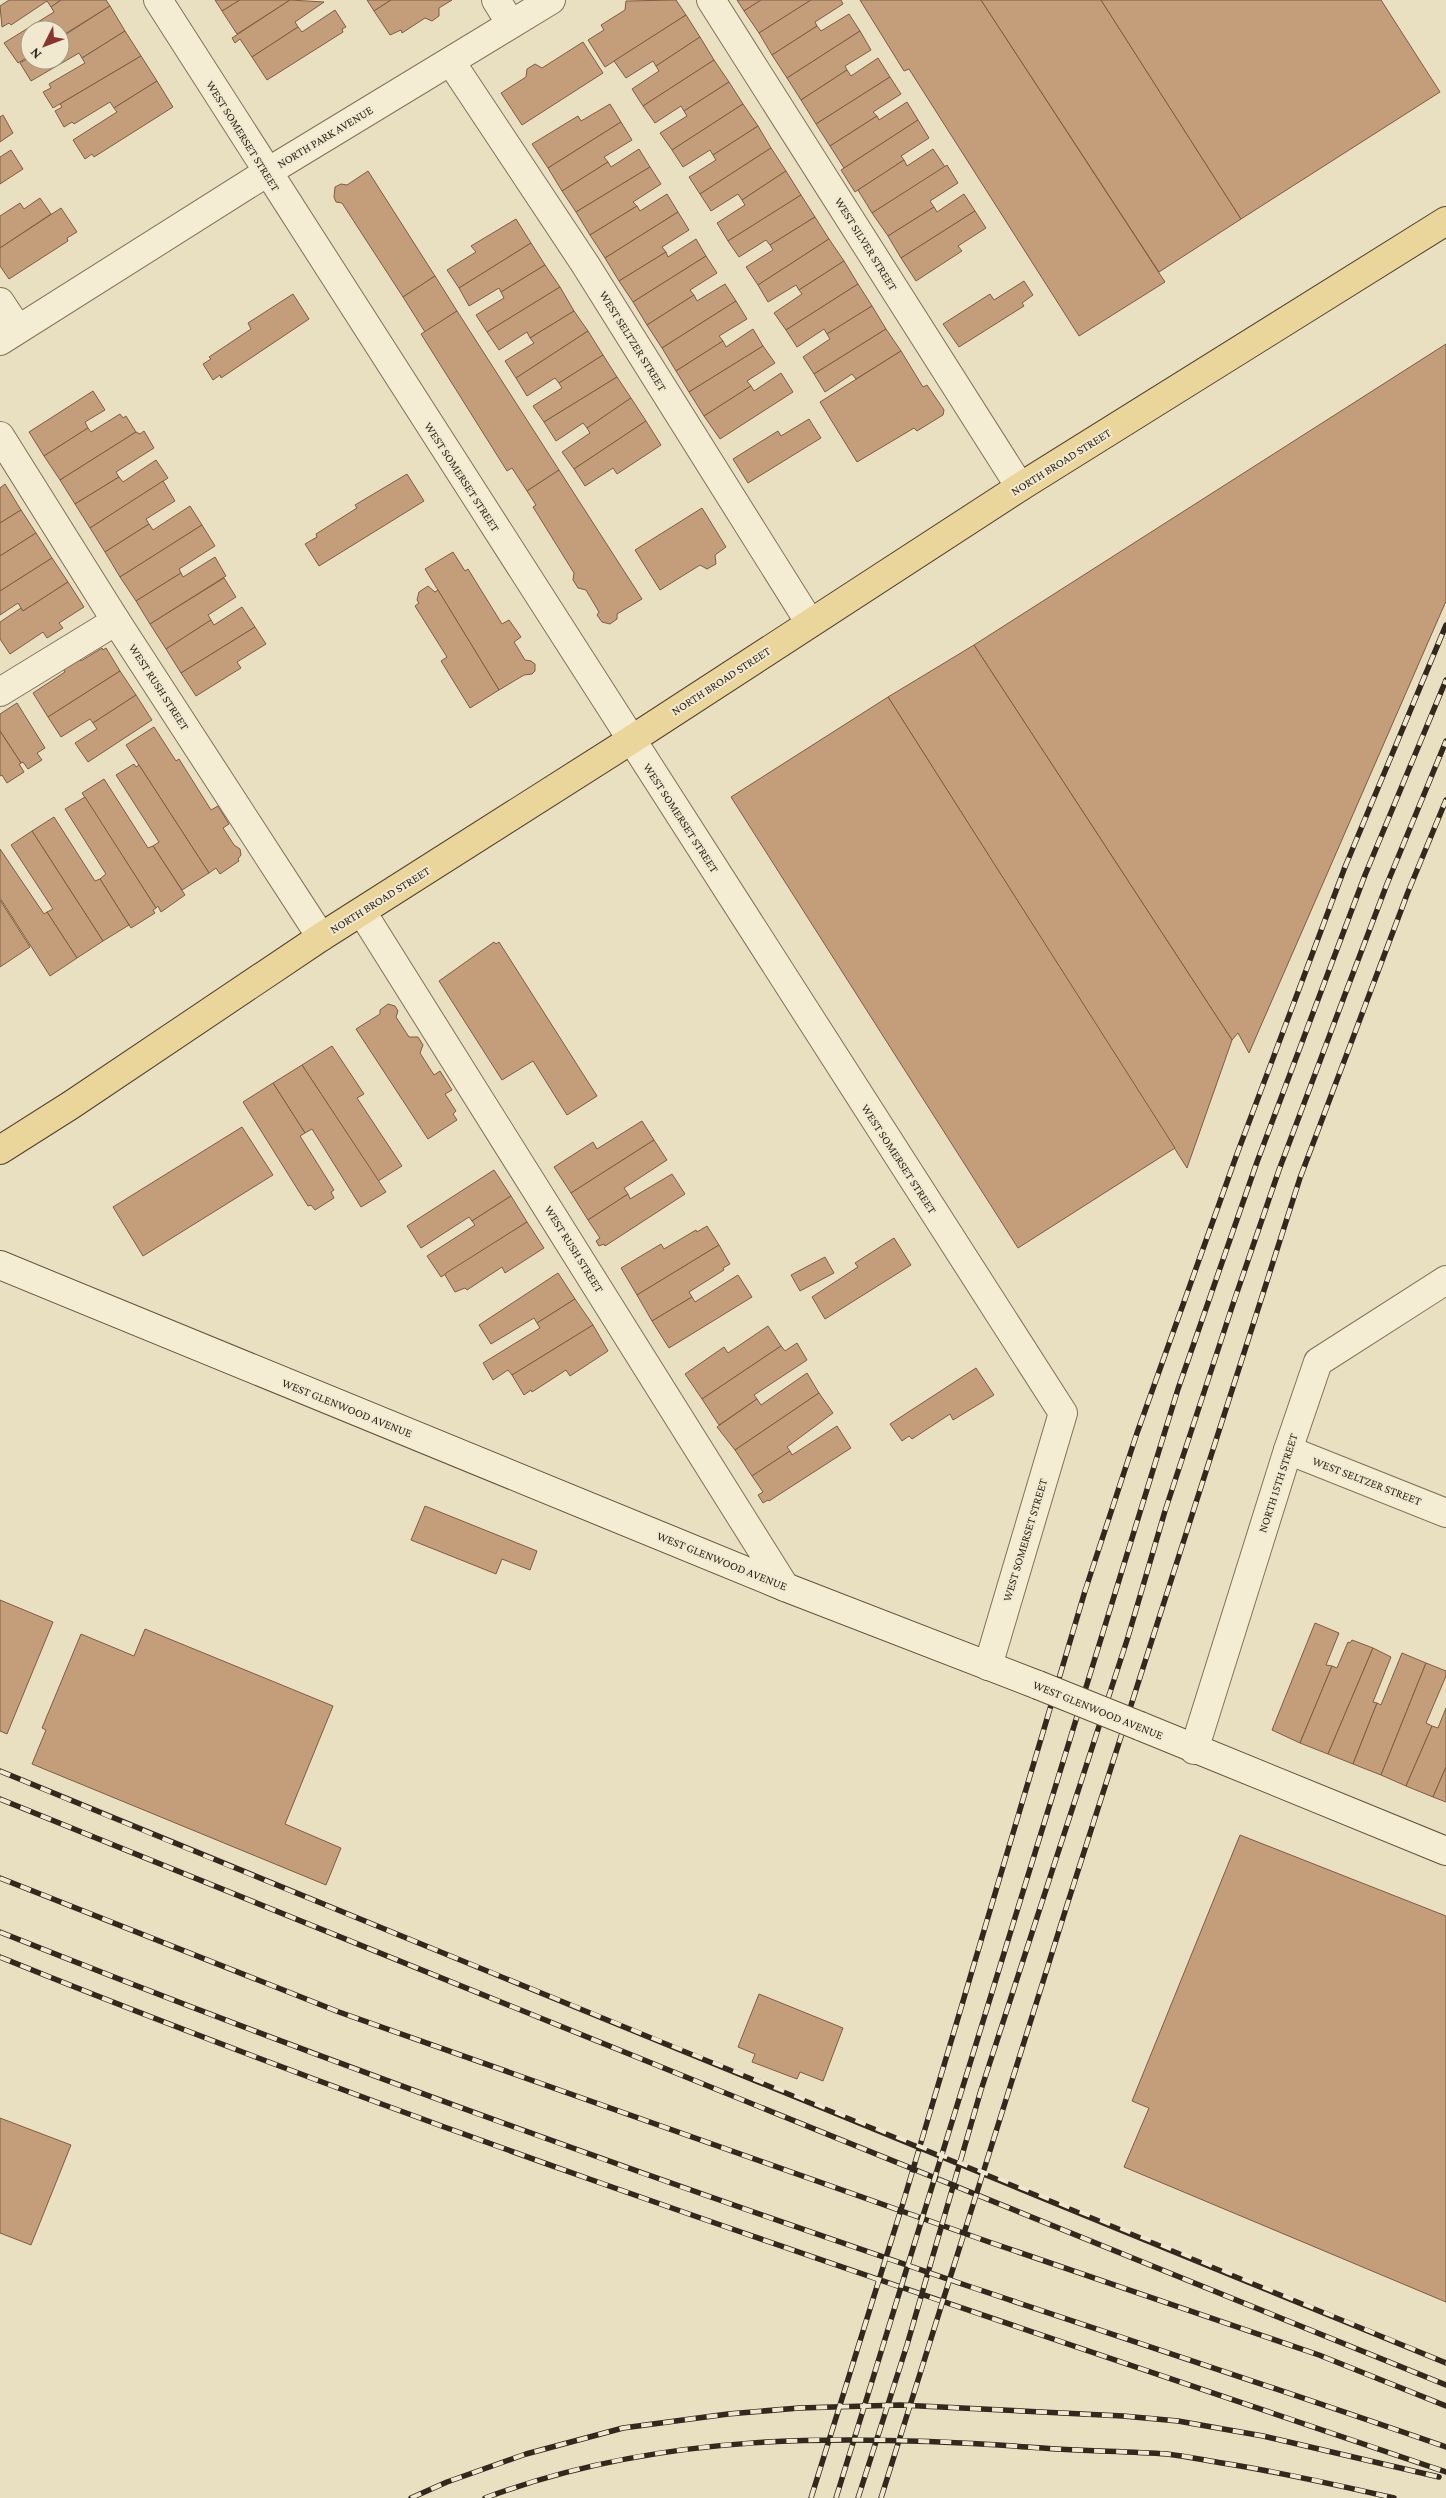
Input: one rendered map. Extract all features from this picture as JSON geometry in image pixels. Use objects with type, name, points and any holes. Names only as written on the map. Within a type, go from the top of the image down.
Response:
[{"type":"main road","name":"NORTH BROAD STREET","points":[[0,1150],[71,1105],[321,936],[362,912],[1020,488],[1446,221]]},
{"type":"street","name":"WEST SOMERSET STREET","points":[[158,0],[266,172],[1063,1413],[988,1666]]},
{"type":"street","points":[[496,0],[511,24]]},
{"type":"street","name":"NORTH PARK AVENUE","points":[[9,335],[266,172],[551,0]]},
{"type":"street","name":"WEST SILVER STREET","points":[[712,0],[1020,488]]},
{"type":"street","name":"WEST SELTZER STREET","points":[[451,62],[585,264],[810,623]]},
{"type":"street","points":[[0,302],[9,335]]},
{"type":"street","name":"WEST RUSH STREET","points":[[0,436],[116,621],[321,936]]},
{"type":"street","points":[[0,692],[116,621]]},
{"type":"street","name":"WEST RUSH STREET","points":[[362,912],[785,1586]]},
{"type":"street","name":"WEST GLENWOOD AVENUE","points":[[0,1265],[785,1586],[1038,1685],[1446,1851]]},
{"type":"street","name":"NORTH 15TH STREET","points":[[1194,1750],[1288,1450],[1318,1362],[1446,1280]]},
{"type":"street","name":"WEST SELTZER STREET","points":[[1288,1450],[1446,1512]]},
{"type":"building","points":[[9,0],[61,0],[51,7],[47,1],[11,25],[9,23],[2,27],[0,6]]},
{"type":"building","points":[[61,0],[106,0],[110,6],[70,31],[70,20],[41,20],[54,12],[51,7]]},
{"type":"building","points":[[215,0],[240,0],[222,11]]},
{"type":"building","points":[[240,0],[290,0],[237,34],[222,11]]},
{"type":"building","points":[[290,0],[324,2],[295,22],[298,27],[252,57],[240,39],[235,43],[232,38]]},
{"type":"building","points":[[367,0],[391,0],[374,11]]},
{"type":"building","points":[[391,0],[452,0],[439,8],[439,16],[432,21],[425,18],[402,33],[401,30],[390,35],[374,11]]},
{"type":"building","points":[[676,0],[686,15],[605,67],[588,40],[604,30],[601,25],[625,10],[626,1]]},
{"type":"building","points":[[737,0],[761,0],[744,11]]},
{"type":"building","points":[[761,0],[811,0],[759,33],[744,11]]},
{"type":"building","points":[[811,0],[841,0],[843,4],[815,22],[817,26],[772,55],[759,33]]},
{"type":"building","points":[[860,0],[981,0],[1165,282],[1079,336],[909,69],[904,71]]},
{"type":"building","points":[[981,0],[1101,0],[1241,219],[1159,272]]},
{"type":"building","points":[[1101,0],[1381,0],[1440,92],[1241,219]]},
{"type":"building","points":[[110,6],[125,31],[82,58],[79,53],[70,58],[70,32]]},
{"type":"building","points":[[335,10],[346,27],[342,29],[343,32],[267,80],[252,57],[298,27],[302,32]]},
{"type":"building","points":[[849,14],[860,31],[787,78],[772,55],[817,26],[821,31]]},
{"type":"building","points":[[686,15],[700,37],[656,66],[653,61],[626,78],[614,61]]},
{"type":"building","points":[[125,31],[141,56],[53,108],[43,92],[51,88],[49,84],[85,63],[82,58]]},
{"type":"building","points":[[860,31],[871,50],[845,66],[847,70],[801,100],[787,78]]},
{"type":"building","points":[[20,33],[20,62],[18,63],[4,43]]},
{"type":"building","points":[[700,37],[714,60],[643,106],[632,89],[659,71],[656,66]]},
{"type":"building","points":[[583,42],[603,73],[522,125],[501,93],[526,77],[527,69],[535,64],[542,68]]},
{"type":"building","points":[[141,56],[157,81],[114,108],[110,102],[74,124],[72,122],[64,127],[55,111],[62,107],[60,104]]},
{"type":"building","points":[[878,58],[890,77],[816,124],[801,100],[847,70],[851,76]]},
{"type":"building","points":[[714,60],[729,82],[684,111],[681,106],[655,123],[643,106]]},
{"type":"building","points":[[24,70],[50,70],[31,81]]},
{"type":"building","points":[[890,77],[901,94],[873,112],[877,116],[830,146],[816,124]]},
{"type":"building","points":[[157,81],[173,107],[94,157],[92,154],[85,159],[73,140],[117,112],[114,108]]},
{"type":"building","points":[[729,82],[743,104],[672,150],[660,133],[687,116],[684,111]]},
{"type":"building","points":[[907,102],[918,120],[844,168],[830,146],[877,116],[879,120]]},
{"type":"building","points":[[610,104],[621,122],[548,168],[532,144],[578,116],[581,121]]},
{"type":"building","points":[[743,104],[758,126],[713,155],[710,150],[683,167],[672,150]]},
{"type":"building","points":[[3,115],[13,133],[0,142],[0,117]]},
{"type":"building","points":[[918,120],[929,138],[901,156],[904,160],[855,192],[841,170]]},
{"type":"building","points":[[621,122],[632,140],[604,157],[608,162],[562,191],[548,168]]},
{"type":"building","points":[[758,126],[771,148],[700,194],[689,177],[716,160],[713,155]]},
{"type":"building","points":[[771,148],[786,171],[742,200],[738,194],[711,211],[700,194]]},
{"type":"building","points":[[639,149],[650,167],[576,212],[562,191],[608,162],[611,167]]},
{"type":"building","points":[[933,149],[945,167],[872,213],[858,190],[904,160],[907,166]]},
{"type":"building","points":[[11,150],[23,169],[0,184],[0,157]]},
{"type":"building","points":[[947,165],[958,183],[930,201],[934,207],[888,236],[872,213]]},
{"type":"building","points":[[650,167],[661,184],[633,202],[637,206],[590,235],[576,212]]},
{"type":"building","points":[[368,171],[435,276],[403,297],[342,203],[336,202],[334,197],[335,187],[341,184],[347,185]]},
{"type":"building","points":[[786,171],[801,195],[728,241],[717,223],[745,205],[742,200]]},
{"type":"building","points":[[667,194],[678,212],[605,258],[590,235],[637,206],[640,211]]},
{"type":"building","points":[[964,194],[975,211],[901,258],[888,236],[934,207],[937,212]]},
{"type":"building","points":[[801,195],[815,217],[770,245],[766,240],[739,257],[728,241]]},
{"type":"building","points":[[40,198],[51,214],[0,248],[0,216],[20,203],[24,209]]},
{"type":"building","points":[[61,208],[77,232],[67,238],[68,241],[9,279],[0,266],[0,248]]},
{"type":"building","points":[[975,211],[986,228],[958,246],[962,251],[916,281],[901,258]]},
{"type":"building","points":[[678,212],[689,230],[662,247],[666,252],[619,281],[605,258]]},
{"type":"building","points":[[815,217],[829,239],[758,285],[746,267],[773,250],[770,245]]},
{"type":"building","points":[[516,219],[531,243],[459,288],[447,270],[476,252],[471,246]]},
{"type":"building","points":[[696,239],[706,256],[633,302],[619,281],[666,252],[668,257]]},
{"type":"building","points":[[829,239],[844,261],[799,290],[796,285],[768,302],[758,285]]},
{"type":"building","points":[[531,243],[545,265],[501,292],[499,288],[469,306],[459,288]]},
{"type":"building","points":[[706,256],[717,273],[690,290],[694,295],[647,325],[633,302]]},
{"type":"building","points":[[844,261],[858,284],[786,330],[774,313],[802,294],[799,290]]},
{"type":"building","points":[[545,265],[560,287],[487,332],[476,315],[504,298],[501,292]]},
{"type":"building","points":[[435,276],[457,311],[425,332],[403,297]]},
{"type":"building","points":[[1024,281],[1033,295],[1022,303],[1024,306],[959,347],[943,324],[990,294],[994,300]]},
{"type":"building","points":[[725,284],[736,301],[662,348],[647,325],[694,295],[697,301]]},
{"type":"building","points":[[858,284],[872,306],[827,334],[824,329],[797,347],[786,330]]},
{"type":"building","points":[[560,287],[574,311],[530,338],[527,332],[499,350],[487,332]]},
{"type":"building","points":[[293,294],[309,319],[221,378],[220,375],[213,380],[203,364],[211,359],[209,357],[251,329],[248,323]]},
{"type":"building","points":[[736,301],[747,319],[719,336],[723,341],[676,371],[662,348]]},
{"type":"building","points":[[872,306],[886,329],[814,374],[803,357],[830,339],[827,334]]},
{"type":"building","points":[[457,311],[559,470],[527,491],[512,468],[507,471],[421,334]]},
{"type":"building","points":[[574,311],[588,331],[516,378],[505,361],[534,343],[530,338]]},
{"type":"building","points":[[753,329],[763,346],[689,392],[676,371],[723,341],[726,347]]},
{"type":"building","points":[[886,329],[901,351],[856,379],[852,374],[825,392],[814,374]]},
{"type":"building","points":[[588,331],[603,355],[559,383],[555,378],[527,396],[516,378]]},
{"type":"building","points":[[1446,344],[1446,601],[1249,1053],[1238,1033],[1232,1040],[974,645]]},
{"type":"building","points":[[763,346],[775,363],[747,381],[751,386],[704,416],[689,392]]},
{"type":"building","points":[[901,351],[923,387],[927,385],[944,410],[943,415],[917,431],[914,428],[857,462],[820,402]]},
{"type":"building","points":[[603,355],[617,377],[544,422],[533,406],[562,388],[559,383]]},
{"type":"building","points":[[781,373],[793,392],[720,439],[704,416],[751,386],[754,391]]},
{"type":"building","points":[[617,377],[631,398],[587,428],[583,423],[556,441],[544,422]]},
{"type":"building","points":[[93,391],[105,410],[85,422],[88,428],[44,456],[29,432]]},
{"type":"building","points":[[631,398],[646,421],[574,469],[562,452],[590,433],[587,428]]},
{"type":"building","points":[[120,414],[123,418],[126,416],[136,432],[60,480],[44,456],[88,428],[91,432]]},
{"type":"building","points":[[809,419],[821,438],[748,483],[733,459],[778,431],[781,436]]},
{"type":"building","points":[[646,421],[661,445],[617,474],[613,468],[585,486],[574,469]]},
{"type":"building","points":[[144,431],[154,448],[116,472],[119,477],[75,504],[60,480],[136,432],[140,434]]},
{"type":"building","points":[[156,460],[168,478],[90,528],[75,504],[119,477],[123,482]]},
{"type":"building","points":[[559,470],[642,599],[617,614],[617,619],[610,624],[602,622],[597,615],[599,612],[586,590],[578,588],[573,580],[574,573],[533,507],[536,505],[527,491]]},
{"type":"building","points":[[407,474],[424,501],[319,566],[305,544],[317,537],[316,534],[357,508],[355,505]]},
{"type":"building","points":[[163,481],[175,501],[146,519],[149,524],[105,552],[90,528]]},
{"type":"building","points":[[5,484],[21,510],[0,523],[0,488]]},
{"type":"building","points":[[190,506],[202,525],[120,577],[105,552],[149,524],[153,530]]},
{"type":"building","points":[[702,508],[726,547],[715,555],[716,564],[707,569],[700,565],[660,590],[635,550]]},
{"type":"building","points":[[21,510],[36,533],[0,556],[0,523]]},
{"type":"building","points":[[202,525],[215,546],[179,569],[181,573],[136,601],[120,577]]},
{"type":"building","points":[[36,533],[52,558],[0,591],[0,556]]},
{"type":"building","points":[[453,552],[465,571],[468,569],[502,624],[509,620],[521,637],[514,642],[525,660],[535,664],[535,671],[532,674],[524,675],[499,690],[425,569]]},
{"type":"building","points":[[215,557],[226,576],[150,624],[136,601],[181,573],[183,577]]},
{"type":"building","points":[[52,558],[68,582],[23,611],[18,603],[0,615],[0,591]]},
{"type":"building","points":[[224,578],[236,597],[208,615],[211,620],[166,649],[150,624]]},
{"type":"building","points":[[68,582],[84,607],[59,623],[63,628],[47,638],[43,632],[10,654],[0,639],[0,622],[21,608],[23,611]]},
{"type":"building","points":[[428,586],[435,592],[438,590],[499,690],[470,708],[441,661],[447,657],[415,606],[419,603],[417,600],[419,592]]},
{"type":"building","points":[[242,607],[255,627],[181,673],[166,649],[211,620],[214,625]]},
{"type":"building","points":[[255,627],[266,644],[237,662],[241,668],[196,696],[181,673]]},
{"type":"building","points":[[974,645],[1232,1040],[1187,1168],[888,697]]},
{"type":"building","points":[[102,648],[103,650],[106,648],[120,671],[48,717],[33,693],[65,672],[61,666],[77,656],[81,661]]},
{"type":"building","points":[[120,671],[136,695],[93,723],[90,719],[61,737],[48,717]]},
{"type":"building","points":[[136,695],[152,720],[88,762],[75,743],[97,729],[93,723]]},
{"type":"building","points":[[888,697],[1175,1148],[1018,1248],[731,797]]},
{"type":"building","points":[[17,703],[45,748],[37,753],[42,760],[28,769],[23,762],[21,763],[0,731],[0,714]]},
{"type":"building","points":[[154,727],[176,761],[179,759],[211,810],[218,806],[229,824],[223,828],[234,845],[240,849],[241,855],[238,859],[239,861],[220,874],[216,868],[209,873],[126,745]]},
{"type":"building","points":[[0,731],[21,763],[19,764],[24,772],[7,783],[2,775],[0,776]]},
{"type":"building","points":[[134,764],[136,767],[139,765],[209,873],[182,890],[153,846],[159,842],[116,775]]},
{"type":"building","points":[[104,779],[148,848],[153,846],[185,895],[161,912],[158,906],[156,908],[82,793]]},
{"type":"building","points":[[85,797],[156,908],[153,910],[155,913],[131,928],[100,879],[106,874],[65,809]]},
{"type":"building","points":[[54,817],[95,881],[100,879],[129,925],[103,941],[32,831]]},
{"type":"building","points":[[32,831],[103,941],[77,958],[47,912],[53,909],[11,845]]},
{"type":"building","points":[[0,849],[44,914],[47,912],[77,958],[50,976],[0,898]]},
{"type":"building","points":[[0,900],[30,947],[0,967]]},
{"type":"building","points":[[494,942],[496,944],[499,942],[597,1096],[567,1115],[533,1061],[502,1080],[439,981]]},
{"type":"building","points":[[388,1004],[395,1006],[398,1011],[396,1017],[409,1037],[418,1037],[423,1045],[420,1053],[434,1075],[440,1071],[452,1090],[445,1094],[456,1111],[453,1114],[457,1120],[428,1139],[356,1029],[380,1014],[380,1010]]},
{"type":"building","points":[[332,1046],[364,1094],[357,1098],[402,1166],[378,1181],[302,1065]]},
{"type":"building","points":[[302,1065],[386,1192],[361,1207],[312,1129],[305,1133],[273,1083]]},
{"type":"building","points":[[273,1083],[305,1133],[300,1136],[334,1190],[331,1192],[334,1198],[315,1210],[311,1205],[308,1206],[243,1102]]},
{"type":"building","points":[[642,1121],[654,1140],[571,1193],[554,1167],[593,1142],[597,1149]]},
{"type":"building","points":[[242,1127],[273,1175],[143,1256],[113,1207]]},
{"type":"building","points":[[654,1140],[667,1160],[624,1188],[628,1194],[588,1220],[571,1193]]},
{"type":"building","points":[[494,1170],[511,1196],[472,1221],[469,1217],[421,1248],[407,1226]]},
{"type":"building","points":[[672,1174],[685,1194],[605,1246],[604,1244],[599,1246],[596,1241],[600,1238],[588,1220],[628,1194],[630,1199]]},
{"type":"building","points":[[511,1196],[527,1222],[441,1277],[427,1256],[475,1225],[472,1221]]},
{"type":"building","points":[[527,1222],[544,1248],[505,1273],[502,1267],[467,1290],[465,1288],[455,1292],[445,1275],[446,1273]]},
{"type":"building","points":[[707,1226],[719,1245],[637,1295],[621,1268],[661,1244],[664,1249],[696,1230],[697,1232]]},
{"type":"building","points":[[894,1238],[911,1265],[825,1319],[812,1297],[858,1267],[855,1263]]},
{"type":"building","points":[[719,1245],[730,1264],[723,1268],[724,1270],[689,1292],[692,1297],[652,1321],[637,1295]]},
{"type":"building","points":[[825,1257],[834,1273],[800,1291],[791,1275]]},
{"type":"building","points":[[558,1273],[575,1299],[537,1323],[534,1318],[491,1344],[479,1325]]},
{"type":"building","points":[[738,1275],[752,1297],[669,1348],[652,1321],[692,1297],[695,1302]]},
{"type":"building","points":[[575,1299],[593,1325],[512,1375],[508,1370],[493,1380],[483,1363],[540,1328],[537,1323]]},
{"type":"building","points":[[593,1325],[608,1351],[570,1376],[566,1370],[532,1392],[531,1390],[524,1395],[512,1375]]},
{"type":"building","points":[[768,1326],[781,1346],[702,1399],[685,1374],[724,1347],[728,1353]]},
{"type":"building","points":[[797,1343],[807,1360],[754,1395],[757,1399],[719,1425],[702,1399],[781,1346],[785,1351]]},
{"type":"building","points":[[976,1368],[994,1395],[953,1420],[950,1414],[912,1439],[909,1436],[902,1441],[890,1424]]},
{"type":"building","points":[[807,1373],[819,1393],[735,1450],[717,1427],[757,1399],[761,1405]]},
{"type":"building","points":[[819,1393],[833,1413],[787,1447],[790,1451],[752,1476],[735,1450]]},
{"type":"building","points":[[837,1426],[851,1448],[763,1503],[758,1495],[763,1492],[752,1476],[790,1451],[792,1455]]},
{"type":"building","points":[[425,1506],[537,1551],[530,1570],[502,1559],[496,1574],[411,1540]]},
{"type":"building","points":[[0,1600],[53,1622],[7,1734],[0,1731]]},
{"type":"building","points":[[1315,1623],[1339,1633],[1326,1665],[1332,1666],[1300,1743],[1272,1730]]},
{"type":"building","points":[[145,1629],[333,1706],[285,1824],[341,1848],[326,1885],[32,1764],[46,1730],[42,1728],[81,1634],[134,1656]]},
{"type":"building","points":[[1352,1640],[1373,1648],[1328,1754],[1300,1743],[1332,1666],[1337,1668],[1348,1642],[1350,1643]]},
{"type":"building","points":[[1373,1648],[1391,1657],[1373,1702],[1377,1703],[1353,1764],[1328,1754]]},
{"type":"building","points":[[1402,1653],[1426,1663],[1381,1775],[1353,1764],[1377,1703],[1381,1705]]},
{"type":"building","points":[[1426,1663],[1446,1671],[1446,1676],[1426,1723],[1432,1726],[1406,1786],[1381,1775]]},
{"type":"building","points":[[1446,1708],[1446,1767],[1433,1797],[1406,1786],[1432,1726],[1438,1728]]},
{"type":"building","points":[[1446,1767],[1446,1802],[1433,1797]]},
{"type":"building","points":[[1240,1835],[1446,1916],[1446,2302],[1124,2167],[1149,2108],[1132,2101]]},
{"type":"building","points":[[759,1994],[843,2028],[823,2081],[800,2072],[797,2079],[752,2062],[755,2054],[738,2047]]},
{"type":"building","points":[[0,2118],[71,2145],[31,2245],[0,2233]]},
{"type":"railway","points":[[811,2498],[903,2203],[1085,1591],[1137,1433],[1237,1154],[1345,867],[1446,625]]},
{"type":"railway","points":[[836,2498],[1178,1389],[1257,1162],[1365,875],[1446,680]]},
{"type":"railway","points":[[858,2498],[907,2345],[981,2090],[1128,1637],[1165,1511],[1232,1307],[1279,1170],[1344,997],[1387,884],[1446,741]]},
{"type":"railway","points":[[881,2498],[1068,1902],[1300,1178],[1408,892],[1446,800]]},
{"type":"railway","points":[[0,1771],[1446,2363]]},
{"type":"railway","points":[[0,1799],[1446,2385]]},
{"type":"railway","points":[[0,1878],[339,2012],[989,2242],[1319,2355],[1446,2406]]},
{"type":"railway","points":[[0,1932],[241,2026],[605,2160],[971,2287],[1446,2447]]},
{"type":"railway","points":[[0,1957],[178,2027],[538,2161],[719,2225],[1446,2472]]},
{"type":"railway","points":[[411,2498],[447,2482],[526,2454],[623,2428],[728,2414],[799,2408],[900,2405],[1123,2416],[1178,2421],[1263,2436],[1439,2477]]},
{"type":"railway","points":[[485,2498],[551,2476],[618,2460],[686,2449],[822,2440],[890,2440],[1167,2454],[1287,2475],[1394,2498]]}]
